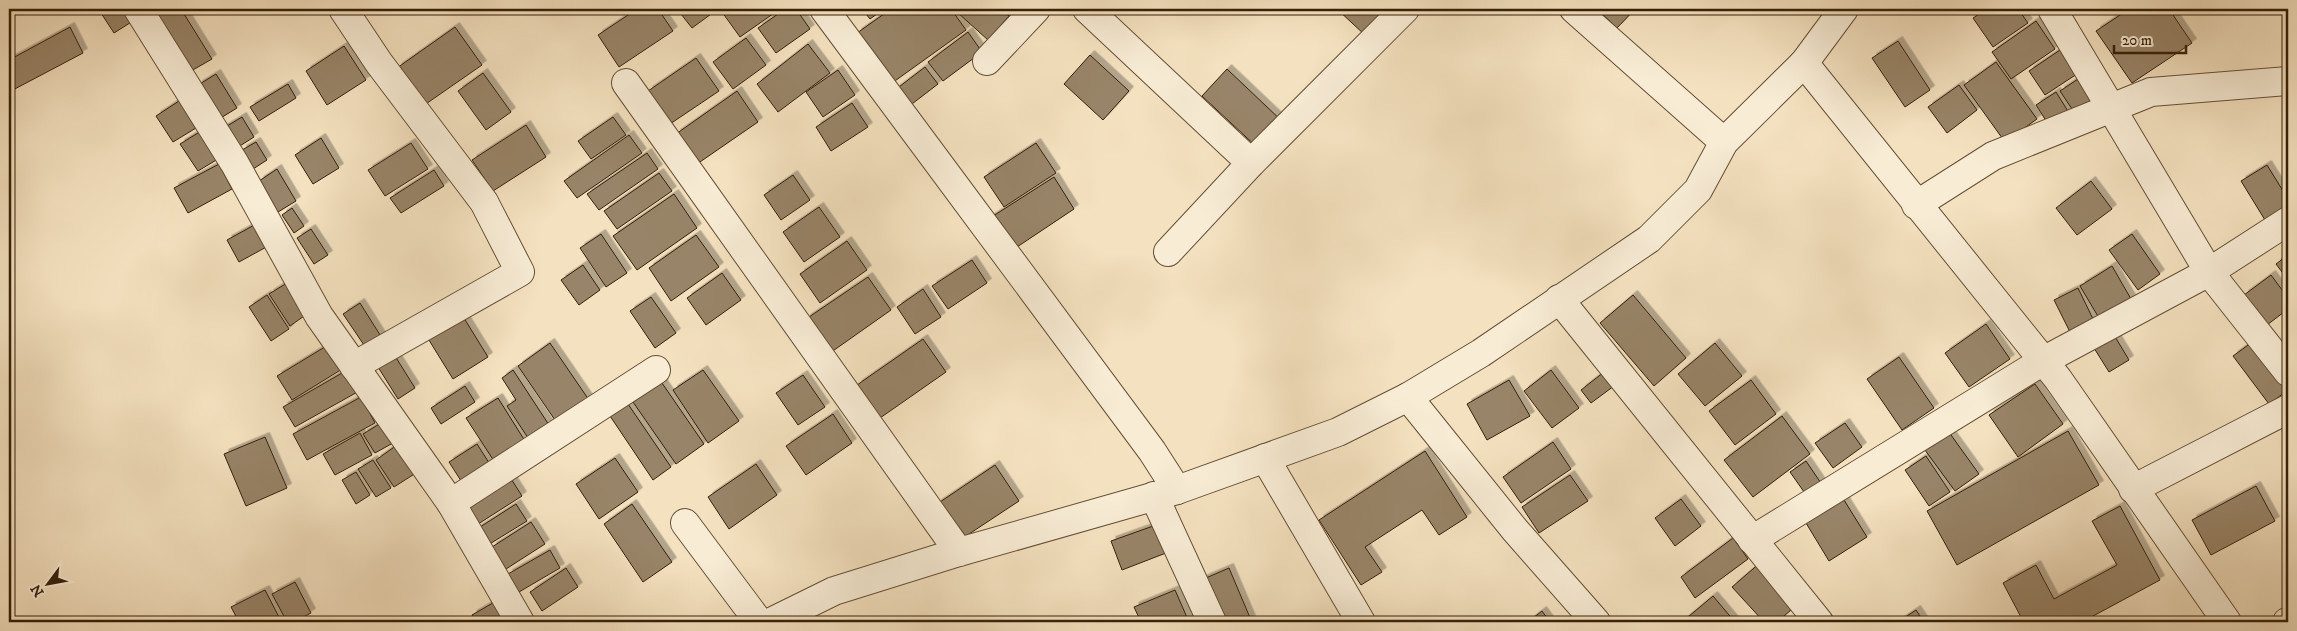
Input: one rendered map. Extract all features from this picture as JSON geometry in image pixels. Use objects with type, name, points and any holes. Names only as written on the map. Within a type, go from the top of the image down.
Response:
[{"type":"street","points":[[138,9],[235,164],[319,316],[451,503],[520,622]]},
{"type":"street","points":[[343,9],[379,63],[484,202],[520,272],[354,366]]},
{"type":"street","points":[[824,9],[1152,450],[1212,622]]},
{"type":"street","points":[[987,62],[1036,9]]},
{"type":"street","points":[[1087,9],[1251,163]]},
{"type":"street","points":[[1168,252],[1251,163],[1405,9]]},
{"type":"street","points":[[1574,9],[1724,142]]},
{"type":"street","points":[[771,622],[834,591],[959,552],[1166,493],[1338,432],[1408,397],[1481,353],[1648,239],[1698,190],[1724,142],[1804,63],[1844,9]]},
{"type":"street","points":[[2052,9],[2209,272],[2288,372]]},
{"type":"street","points":[[1804,63],[1916,205],[2058,378],[2133,489],[2227,622]]},
{"type":"street","points":[[1916,205],[1993,156],[2151,92],[2288,80]]},
{"type":"street","points":[[626,83],[959,552]]},
{"type":"street","points":[[1752,540],[2043,361],[2209,272],[2288,221]]},
{"type":"street","points":[[1559,299],[1752,540],[1810,619]]},
{"type":"street","points":[[451,503],[656,370]]},
{"type":"street","points":[[1408,397],[1515,530],[1596,622]]},
{"type":"street","points":[[2133,489],[2288,409]]},
{"type":"street","points":[[1265,458],[1361,622]]},
{"type":"street","points":[[685,523],[759,622]]},
{"type":"building","points":[[100,9],[125,9],[133,21],[114,33]]},
{"type":"building","points":[[152,9],[181,9],[212,59],[191,71]]},
{"type":"building","points":[[637,9],[658,9],[673,31],[619,67],[598,35]]},
{"type":"building","points":[[677,9],[718,9],[692,28]]},
{"type":"building","points":[[726,9],[780,9],[740,37],[722,12]]},
{"type":"building","points":[[785,9],[796,9],[810,29],[776,53],[758,28]]},
{"type":"building","points":[[862,9],[884,9],[870,19]]},
{"type":"building","points":[[891,9],[951,9],[966,30],[892,83],[857,33]]},
{"type":"building","points":[[960,9],[1001,9],[1009,16],[988,40],[957,12]]},
{"type":"building","points":[[1006,9],[1015,9],[1010,14]]},
{"type":"building","points":[[1337,9],[1371,9],[1382,19],[1366,36]]},
{"type":"building","points":[[1597,9],[1635,9],[1617,28]]},
{"type":"building","points":[[1987,9],[2018,9],[2028,23],[1993,47],[1973,18]]},
{"type":"building","points":[[2129,9],[2169,9],[2192,43],[2132,83],[2096,31]]},
{"type":"building","points":[[2036,21],[2055,49],[2011,79],[1992,52]]},
{"type":"building","points":[[70,27],[83,53],[9,92],[9,60]]},
{"type":"building","points":[[455,27],[482,65],[423,106],[397,68]]},
{"type":"building","points":[[968,32],[982,52],[943,81],[928,62]]},
{"type":"building","points":[[746,38],[766,65],[733,89],[713,62]]},
{"type":"building","points":[[1898,41],[1930,90],[1905,107],[1872,58]]},
{"type":"building","points":[[808,44],[830,73],[778,112],[757,84]]},
{"type":"building","points":[[344,46],[366,80],[327,105],[306,71]]},
{"type":"building","points":[[2060,50],[2077,74],[2045,95],[2029,71]]},
{"type":"building","points":[[1090,55],[1129,91],[1103,120],[1064,84]]},
{"type":"building","points":[[696,58],[719,91],[670,124],[648,91]]},
{"type":"building","points":[[1996,62],[2037,119],[2005,142],[1964,85]]},
{"type":"building","points":[[925,67],[938,84],[908,107],[895,90]]},
{"type":"building","points":[[1227,69],[1285,124],[1260,150],[1202,96]]},
{"type":"building","points":[[838,70],[855,95],[823,117],[806,92]]},
{"type":"building","points":[[483,73],[511,112],[486,130],[458,91]]},
{"type":"building","points":[[216,74],[237,108],[219,119],[198,85]]},
{"type":"building","points":[[2081,77],[2099,104],[2078,118],[2060,91]]},
{"type":"building","points":[[288,84],[296,98],[259,121],[250,107]]},
{"type":"building","points":[[1959,85],[1977,110],[1947,133],[1928,107]]},
{"type":"building","points":[[737,91],[758,122],[697,164],[676,134]]},
{"type":"building","points":[[2056,92],[2071,116],[2052,130],[2036,105]]},
{"type":"building","points":[[179,101],[196,128],[173,142],[156,116]]},
{"type":"building","points":[[852,103],[868,127],[831,151],[816,127]]},
{"type":"building","points":[[242,117],[254,137],[235,149],[222,129]]},
{"type":"building","points":[[613,117],[626,135],[591,159],[578,141]]},
{"type":"building","points":[[526,125],[546,157],[493,191],[472,160]]},
{"type":"building","points":[[206,128],[223,156],[198,171],[180,144]]},
{"type":"building","points":[[629,135],[642,153],[577,198],[564,181]]},
{"type":"building","points":[[321,138],[339,168],[313,184],[295,155]]},
{"type":"building","points":[[256,142],[267,160],[253,169],[242,150]]},
{"type":"building","points":[[411,143],[428,169],[385,196],[368,170]]},
{"type":"building","points":[[1036,143],[1056,173],[1004,207],[984,177]]},
{"type":"building","points":[[647,153],[658,169],[599,210],[587,194]]},
{"type":"building","points":[[219,164],[232,189],[188,213],[174,188]]},
{"type":"building","points":[[2267,165],[2288,199],[2288,206],[2265,220],[2241,181]]},
{"type":"building","points":[[277,169],[296,201],[278,212],[259,181]]},
{"type":"building","points":[[434,170],[444,186],[401,213],[390,198]]},
{"type":"building","points":[[659,173],[672,191],[617,229],[604,211]]},
{"type":"building","points":[[793,175],[810,200],[781,220],[764,195]]},
{"type":"building","points":[[1054,177],[1074,209],[1011,251],[990,218]]},
{"type":"building","points":[[2091,181],[2112,209],[2077,235],[2056,208]]},
{"type":"building","points":[[674,194],[697,228],[637,270],[613,236]]},
{"type":"building","points":[[819,207],[840,237],[804,262],[783,232]]},
{"type":"building","points":[[292,208],[304,226],[294,233],[282,215]]},
{"type":"building","points":[[258,223],[270,245],[239,262],[227,240]]},
{"type":"building","points":[[311,229],[328,255],[314,264],[297,238]]},
{"type":"building","points":[[601,234],[627,273],[606,287],[580,248]]},
{"type":"building","points":[[2132,234],[2160,274],[2138,290],[2109,250]]},
{"type":"building","points":[[696,235],[719,267],[671,301],[649,268]]},
{"type":"building","points":[[847,241],[867,270],[820,303],[800,274]]},
{"type":"building","points":[[2288,255],[2288,280],[2276,264]]},
{"type":"building","points":[[972,260],[987,283],[948,309],[932,286]]},
{"type":"building","points":[[583,265],[600,290],[579,305],[561,280]]},
{"type":"building","points":[[2112,266],[2131,299],[2099,318],[2080,286]]},
{"type":"building","points":[[722,273],[741,300],[706,325],[687,298]]},
{"type":"building","points":[[2271,275],[2288,298],[2288,309],[2267,325],[2244,295]]},
{"type":"building","points":[[868,277],[891,310],[830,353],[806,319]]},
{"type":"building","points":[[287,283],[307,314],[290,326],[269,294]]},
{"type":"building","points":[[2078,288],[2094,321],[2070,332],[2054,300]]},
{"type":"building","points":[[923,289],[941,317],[915,334],[897,307]]},
{"type":"building","points":[[267,295],[289,329],[271,341],[249,307]]},
{"type":"building","points":[[1633,295],[1686,358],[1654,386],[1600,323]]},
{"type":"building","points":[[651,297],[676,333],[655,348],[630,311]]},
{"type":"building","points":[[360,303],[382,338],[366,348],[343,314]]},
{"type":"building","points":[[459,310],[488,357],[453,379],[424,332]]},
{"type":"building","points":[[1986,324],[2010,359],[1969,387],[1945,353]]},
{"type":"building","points":[[2114,335],[2129,360],[2109,372],[2094,348]]},
{"type":"building","points":[[923,339],[946,372],[880,418],[857,385]]},
{"type":"building","points":[[2255,340],[2288,385],[2288,390],[2269,404],[2233,356]]},
{"type":"building","points":[[333,342],[347,366],[292,400],[277,376]]},
{"type":"building","points":[[550,343],[589,400],[557,423],[518,366]]},
{"type":"building","points":[[1715,343],[1742,376],[1705,406],[1678,374]]},
{"type":"building","points":[[395,356],[415,388],[398,399],[378,367]]},
{"type":"building","points":[[1899,357],[1934,408],[1902,430],[1867,379]]},
{"type":"building","points":[[349,369],[361,390],[295,427],[283,407]]},
{"type":"building","points":[[513,370],[553,431],[532,444],[507,406],[516,400],[502,378]]},
{"type":"building","points":[[703,370],[739,421],[708,443],[673,390]]},
{"type":"building","points":[[1551,370],[1579,408],[1552,428],[1524,391]]},
{"type":"building","points":[[1604,372],[1614,386],[1591,403],[1581,390]]},
{"type":"building","points":[[803,375],[825,407],[798,425],[776,393]]},
{"type":"building","points":[[1509,380],[1530,416],[1487,440],[1467,404]]},
{"type":"building","points":[[1751,380],[1776,414],[1735,445],[1709,411]]},
{"type":"building","points":[[662,383],[704,444],[676,464],[633,402]]},
{"type":"building","points":[[2035,384],[2063,424],[2018,457],[1989,415]]},
{"type":"building","points":[[465,386],[475,402],[441,424],[431,408]]},
{"type":"building","points":[[361,397],[375,423],[307,460],[293,434]]},
{"type":"building","points":[[498,398],[525,441],[494,461],[466,418]]},
{"type":"building","points":[[628,404],[671,467],[653,480],[610,416]]},
{"type":"building","points":[[833,414],[852,443],[806,475],[786,446]]},
{"type":"building","points":[[1782,416],[1810,454],[1753,497],[1724,460]]},
{"type":"building","points":[[381,423],[393,443],[375,453],[363,434]]},
{"type":"building","points":[[1845,423],[1862,447],[1833,468],[1815,443]]},
{"type":"building","points":[[2288,427],[2288,440],[2282,431]]},
{"type":"building","points":[[1946,428],[1979,474],[1955,491],[1922,446]]},
{"type":"building","points":[[2068,431],[2099,485],[1957,565],[1927,511]]},
{"type":"building","points":[[360,433],[372,455],[335,475],[323,454]]},
{"type":"building","points":[[265,437],[287,488],[246,506],[224,454]]},
{"type":"building","points":[[1553,442],[1571,469],[1521,503],[1503,477]]},
{"type":"building","points":[[477,444],[493,469],[465,487],[449,462]]},
{"type":"building","points":[[397,445],[416,473],[394,487],[376,460]]},
{"type":"building","points":[[1425,451],[1467,517],[1439,535],[1422,510],[1365,547],[1382,572],[1361,585],[1319,520]]},
{"type":"building","points":[[1926,456],[1950,492],[1929,506],[1905,470]]},
{"type":"building","points":[[615,458],[638,492],[599,519],[576,484]]},
{"type":"building","points":[[373,460],[391,488],[376,497],[358,469]]},
{"type":"building","points":[[1806,461],[1829,495],[1814,506],[1790,472]]},
{"type":"building","points":[[756,464],[777,495],[729,529],[708,497]]},
{"type":"building","points":[[995,465],[1019,501],[960,540],[937,504]]},
{"type":"building","points":[[356,472],[370,495],[356,504],[342,480]]},
{"type":"building","points":[[508,474],[522,496],[475,526],[462,504]]},
{"type":"building","points":[[1570,475],[1588,501],[1539,533],[1522,507]]},
{"type":"building","points":[[2256,486],[2275,521],[2211,555],[2192,520]]},
{"type":"building","points":[[1681,499],[1701,526],[1675,546],[1655,518]]},
{"type":"building","points":[[1844,500],[1867,537],[1829,561],[1806,523]]},
{"type":"building","points":[[516,504],[527,521],[488,545],[477,529]]},
{"type":"building","points":[[632,504],[672,562],[643,582],[604,524]]},
{"type":"building","points":[[2120,506],[2160,580],[2082,622],[2016,622],[2022,619],[2003,583],[2036,565],[2054,599],[2117,565],[2092,521]]},
{"type":"building","points":[[531,522],[545,544],[506,569],[492,547]]},
{"type":"building","points":[[1156,525],[1166,553],[1122,570],[1111,541]]},
{"type":"building","points":[[1733,538],[1748,559],[1695,598],[1681,577]]},
{"type":"building","points":[[550,550],[560,568],[519,592],[508,574]]},
{"type":"building","points":[[1761,562],[1798,604],[1777,622],[1764,622],[1732,587]]},
{"type":"building","points":[[566,568],[578,587],[542,611],[530,592]]},
{"type":"building","points":[[1229,568],[1251,620],[1245,622],[1216,622],[1199,581]]},
{"type":"building","points":[[295,582],[311,613],[294,622],[287,622],[272,594]]},
{"type":"building","points":[[265,590],[280,619],[273,622],[239,622],[231,607]]},
{"type":"building","points":[[1175,590],[1189,622],[1141,622],[1134,607]]},
{"type":"building","points":[[1713,596],[1735,622],[1682,622]]},
{"type":"building","points":[[498,600],[511,622],[476,622],[472,615]]},
{"type":"building","points":[[1916,610],[1924,622],[1898,622]]},
{"type":"building","points":[[1542,611],[1550,622],[1528,622]]}]
